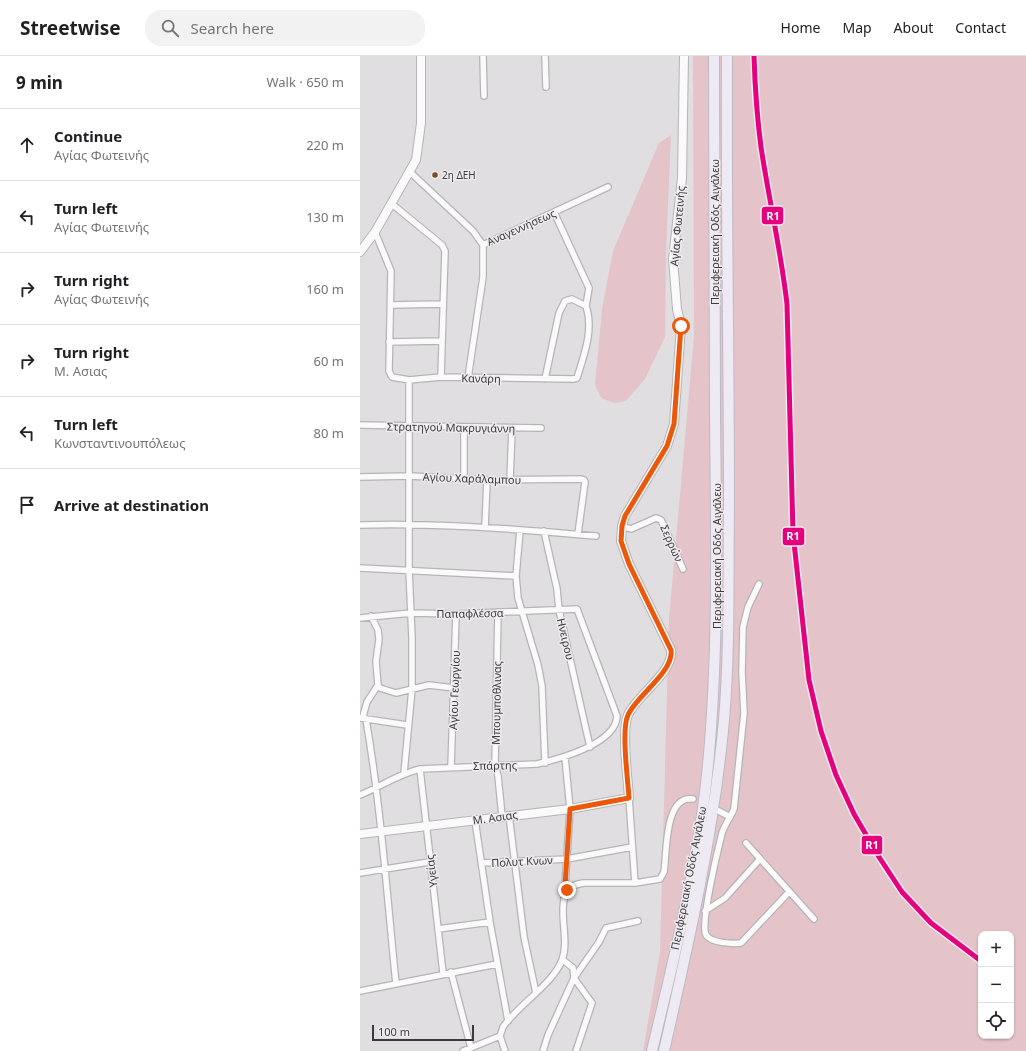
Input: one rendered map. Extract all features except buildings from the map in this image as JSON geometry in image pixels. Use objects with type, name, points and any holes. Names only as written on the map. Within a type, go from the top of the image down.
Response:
[{"type":"highway","name":"Περιφερειακή Οδός Αιγάλεω","points":[[652,1051],[695,848],[705,791],[712,716],[716,604],[714,56]]},
{"type":"highway","name":"Περιφερειακή Οδός Αιγάλεω","points":[[664,1051],[709,843],[717,793],[724,716],[728,605],[729,403],[726,235],[727,56]]},
{"type":"street","points":[[360,252],[375,232],[416,160],[420,142],[422,56]]},
{"type":"street","points":[[483,56],[484,96]]},
{"type":"street","points":[[545,56],[546,87]]},
{"type":"street","name":"Αγίας Φωτεινής","points":[[635,883],[629,798],[626,719],[633,707],[667,667],[672,656],[671,650],[629,564],[621,541],[622,526],[628,510],[667,446],[674,424],[681,326],[677,310],[673,258],[682,178],[684,56]]},
{"type":"street","name":"Αναγεννήσεως","points":[[410,172],[472,231],[483,245],[608,187]]},
{"type":"street","points":[[392,204],[442,245],[445,251],[441,378]]},
{"type":"street","points":[[545,379],[559,313],[565,301],[572,300],[586,306],[589,288],[554,212]]},
{"type":"street","points":[[375,232],[390,271],[390,342],[441,341]]},
{"type":"street","points":[[468,378],[483,277],[483,245]]},
{"type":"street","points":[[391,304],[443,304]]},
{"type":"street","name":"Κανάρη","points":[[390,342],[389,372],[392,377],[408,380],[441,378],[577,378],[590,329],[590,316],[586,306]]},
{"type":"street","points":[[404,773],[407,725],[412,689],[409,570],[410,476],[408,380]]},
{"type":"street","name":"Στρατηγού Μακρυγιάννη","points":[[360,425],[541,428]]},
{"type":"street","points":[[464,427],[464,478]]},
{"type":"street","points":[[510,480],[512,428]]},
{"type":"street","name":"Αγίου Χαράλαμπου","points":[[360,477],[410,476],[487,480],[584,480],[585,482],[578,534]]},
{"type":"street","points":[[485,527],[487,480]]},
{"type":"street","name":"Σερρών","points":[[622,526],[631,529],[659,518],[662,521],[683,569]]},
{"type":"street","points":[[360,525],[409,524],[485,527],[596,536]]},
{"type":"street","points":[[520,530],[516,576],[521,612],[538,665],[542,686],[544,763]]},
{"type":"street","name":"Ηνειρου","points":[[544,531],[559,610],[590,747]]},
{"type":"street","points":[[360,568],[516,576]]},
{"type":"street","points":[[759,584],[748,606],[743,627],[742,665],[744,714],[736,802],[722,831],[706,911],[704,927],[708,937],[713,940],[741,943],[745,941],[789,892]]},
{"type":"street","name":"Παπαφλέσσα","points":[[360,618],[410,613],[456,614],[521,612],[573,608],[579,613],[617,716]]},
{"type":"street","name":"Μπουμποθλινας","points":[[498,612],[495,765],[515,862],[524,937],[536,993]]},
{"type":"street","name":"Αγίου Γεωργίου","points":[[451,767],[456,614]]},
{"type":"street","points":[[371,616],[378,630],[379,639],[376,662],[378,685],[364,710],[363,719],[376,789],[396,984]]},
{"type":"street","points":[[378,685],[384,690],[396,693],[433,685],[454,688]]},
{"type":"street","name":"Σπάρτης","points":[[360,795],[376,789],[404,773],[420,769],[495,765],[528,765],[544,763],[565,757],[590,747],[615,726],[617,716]]},
{"type":"street","points":[[363,719],[407,725]]},
{"type":"street","points":[[505,1051],[500,1032],[508,1021],[554,974],[562,960],[563,905],[567,890],[565,886],[570,809],[565,757]]},
{"type":"street","name":"Υγείας","points":[[420,769],[429,862],[443,973]]},
{"type":"street","name":"Μ. Ασιας","points":[[360,834],[570,809],[629,798]]},
{"type":"street","points":[[567,890],[575,885],[583,883],[635,883],[655,880],[663,876],[672,812],[679,802],[684,799],[693,799]]},
{"type":"street","points":[[719,810],[730,817]]},
{"type":"street","points":[[475,820],[490,922],[508,1021]]},
{"type":"street","points":[[746,843],[814,919]]},
{"type":"street","name":"Πολυτ Κνων","points":[[482,863],[567,859],[632,847]]},
{"type":"street","points":[[706,911],[725,898],[760,859]]},
{"type":"street","points":[[360,873],[429,862]]},
{"type":"street","points":[[544,1051],[548,1035],[574,978],[599,942],[606,928],[638,921]]},
{"type":"street","points":[[438,929],[490,922]]},
{"type":"street","points":[[562,960],[573,968],[574,978],[592,1003],[576,1051]]},
{"type":"street","points":[[360,991],[443,973],[497,964]]},
{"type":"street","points":[[451,972],[471,1048]]},
{"type":"street","points":[[463,1051],[500,1036]]},
{"type":"shaded area","points":[[693,56],[1026,56],[1026,1051],[643,1051],[660,952],[669,619],[694,336]]},
{"type":"shaded area","points":[[671,135],[666,252],[665,337],[645,379],[626,401],[614,403],[601,398],[595,385],[602,309],[613,251],[659,143]]},
{"type":"transit line","name":"R1","points":[[754,56],[756,102],[761,147],[782,265],[787,304],[793,533],[809,680],[821,731],[836,775],[854,814],[879,857],[902,892],[931,923],[978,959]]},
{"type":"place","name":"2η ΔΕΗ","points":[[435,175]]},
{"type":"route","points":[[567,890],[565,886],[570,809],[629,798],[625,727],[626,719],[628,713],[667,667],[672,656],[671,650],[629,564],[621,541],[621,535],[625,516],[660,460],[672,435],[676,412],[681,326]]}]
